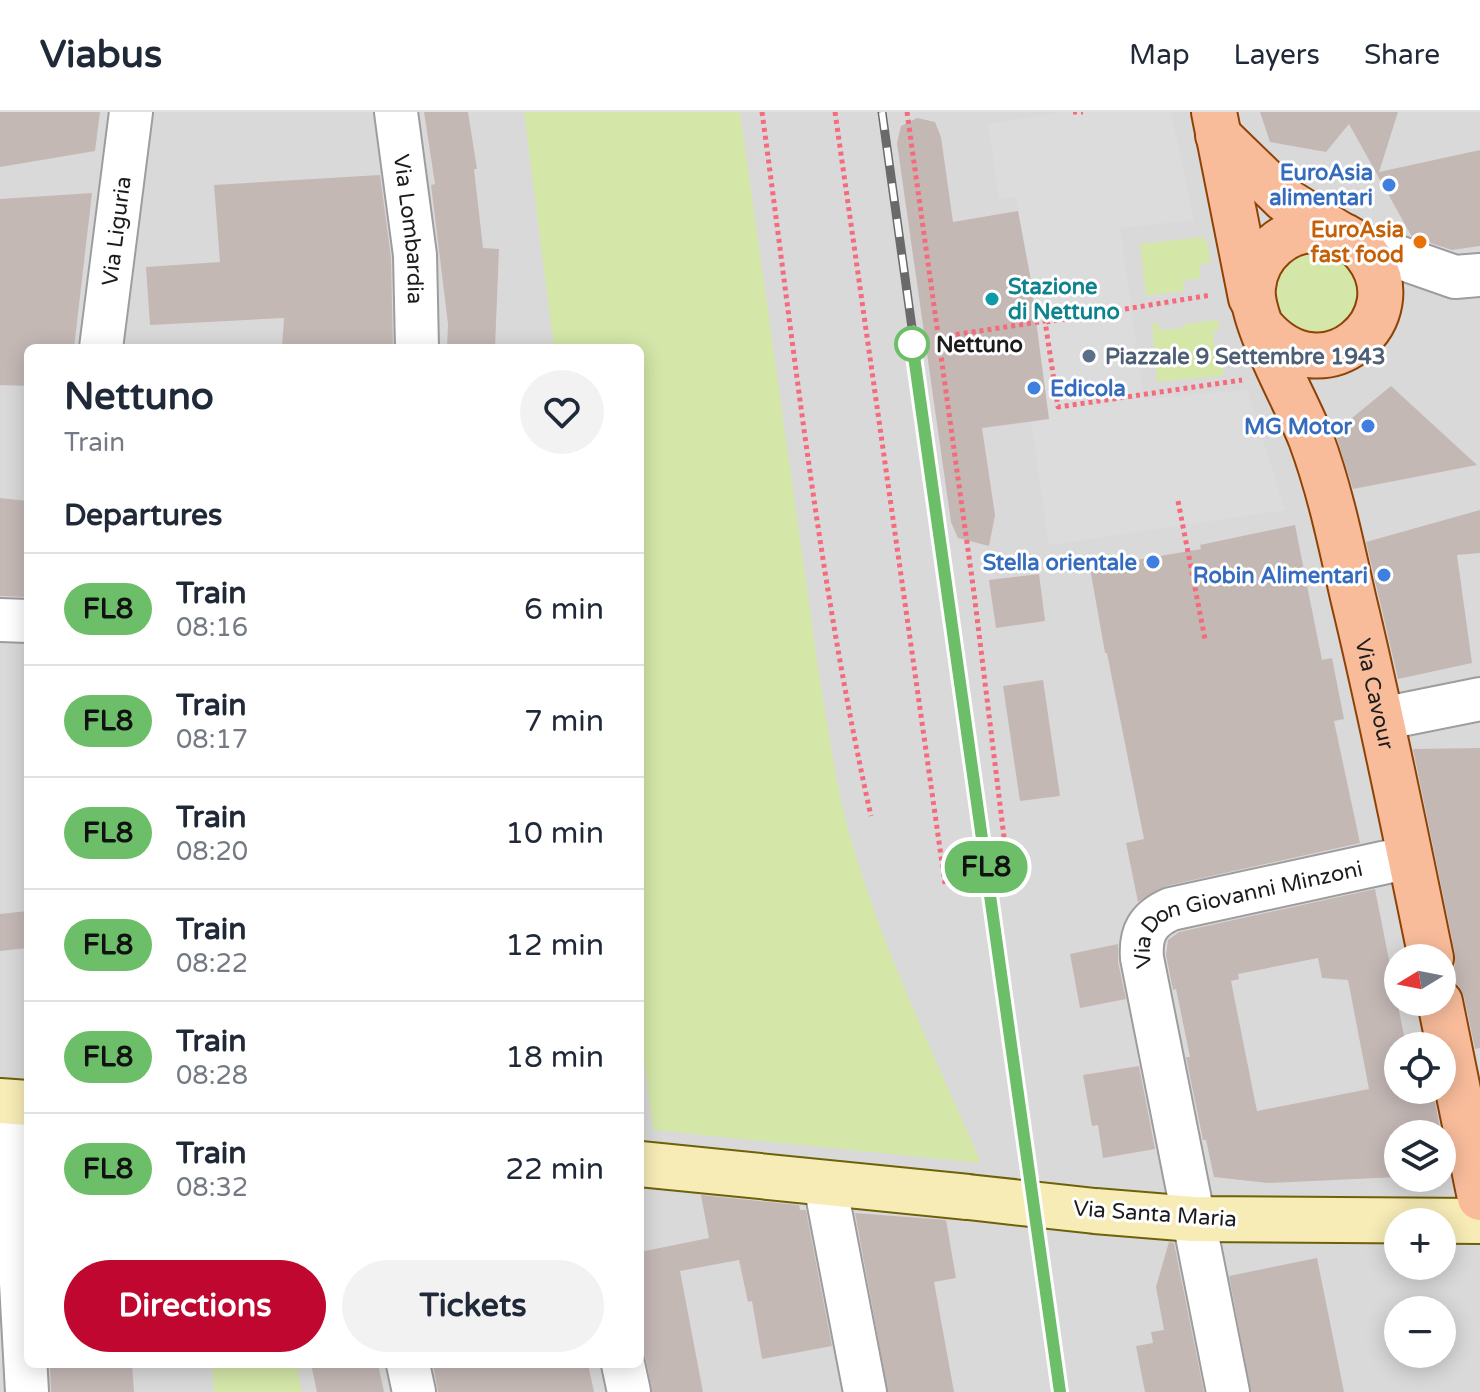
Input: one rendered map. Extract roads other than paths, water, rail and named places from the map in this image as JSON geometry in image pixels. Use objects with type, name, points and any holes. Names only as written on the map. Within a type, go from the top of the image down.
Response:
[{"type":"main road","points":[[1216,123],[1285,200],[1346,238],[1367,255],[1375,270],[1379,303],[1365,334],[1351,346],[1333,355],[1312,357],[1292,352],[1274,341],[1247,310],[1241,257],[1216,123]]},
{"type":"main road","points":[[1247,310],[1257,269],[1266,253],[1281,240],[1299,232],[1318,229],[1346,238]]},
{"type":"main road","name":"Via Cavour","points":[[1247,310],[1310,436],[1329,497],[1381,719],[1428,944]]},
{"type":"main road","points":[[1443,1016],[1480,1198]]},
{"type":"main road","name":"Via Santa Maria","points":[[644,1164],[1193,1219],[1480,1221]]},
{"type":"street","name":"Via Liguria","points":[[102,344],[131,112]]},
{"type":"street","name":"Via Lombardia","points":[[396,112],[415,255],[417,344]]},
{"type":"street","points":[[1346,238],[1455,277],[1480,275]]},
{"type":"street","points":[[0,620],[24,621]]},
{"type":"street","points":[[1381,719],[1480,699]]},
{"type":"street","name":"Via Don Giovanni Minzoni","points":[[1228,1392],[1142,958],[1141,945],[1146,928],[1161,913],[1171,909],[1410,857]]},
{"type":"street","points":[[13,1102],[24,1330]]},
{"type":"street","points":[[825,1184],[865,1392]]},
{"type":"street","points":[[26,1368],[27,1392]]},
{"type":"street","points":[[409,1368],[414,1392]]},
{"type":"street","points":[[624,1368],[629,1392]]},
{"type":"railway","points":[[882,112],[1060,1392]]},
{"type":"train","name":"FL8","points":[[912,342],[1060,1392]]},
{"type":"place","name":"EuroAsia alimentari","points":[[1389,185]]},
{"type":"place","name":"EuroAsia fast food","points":[[1420,242]]},
{"type":"place","name":"Stazione di Nettuno","points":[[992,299]]},
{"type":"place","name":"Nettuno","points":[[912,344]]},
{"type":"place","name":"Piazzale 9 Settembre 1943","points":[[1089,356]]},
{"type":"place","name":"Edicola","points":[[1034,388]]},
{"type":"place","name":"MG Motor","points":[[1368,426]]},
{"type":"place","name":"Stella orientale","points":[[1153,562]]},
{"type":"place","name":"Robin Alimentari","points":[[1384,575]]}]
